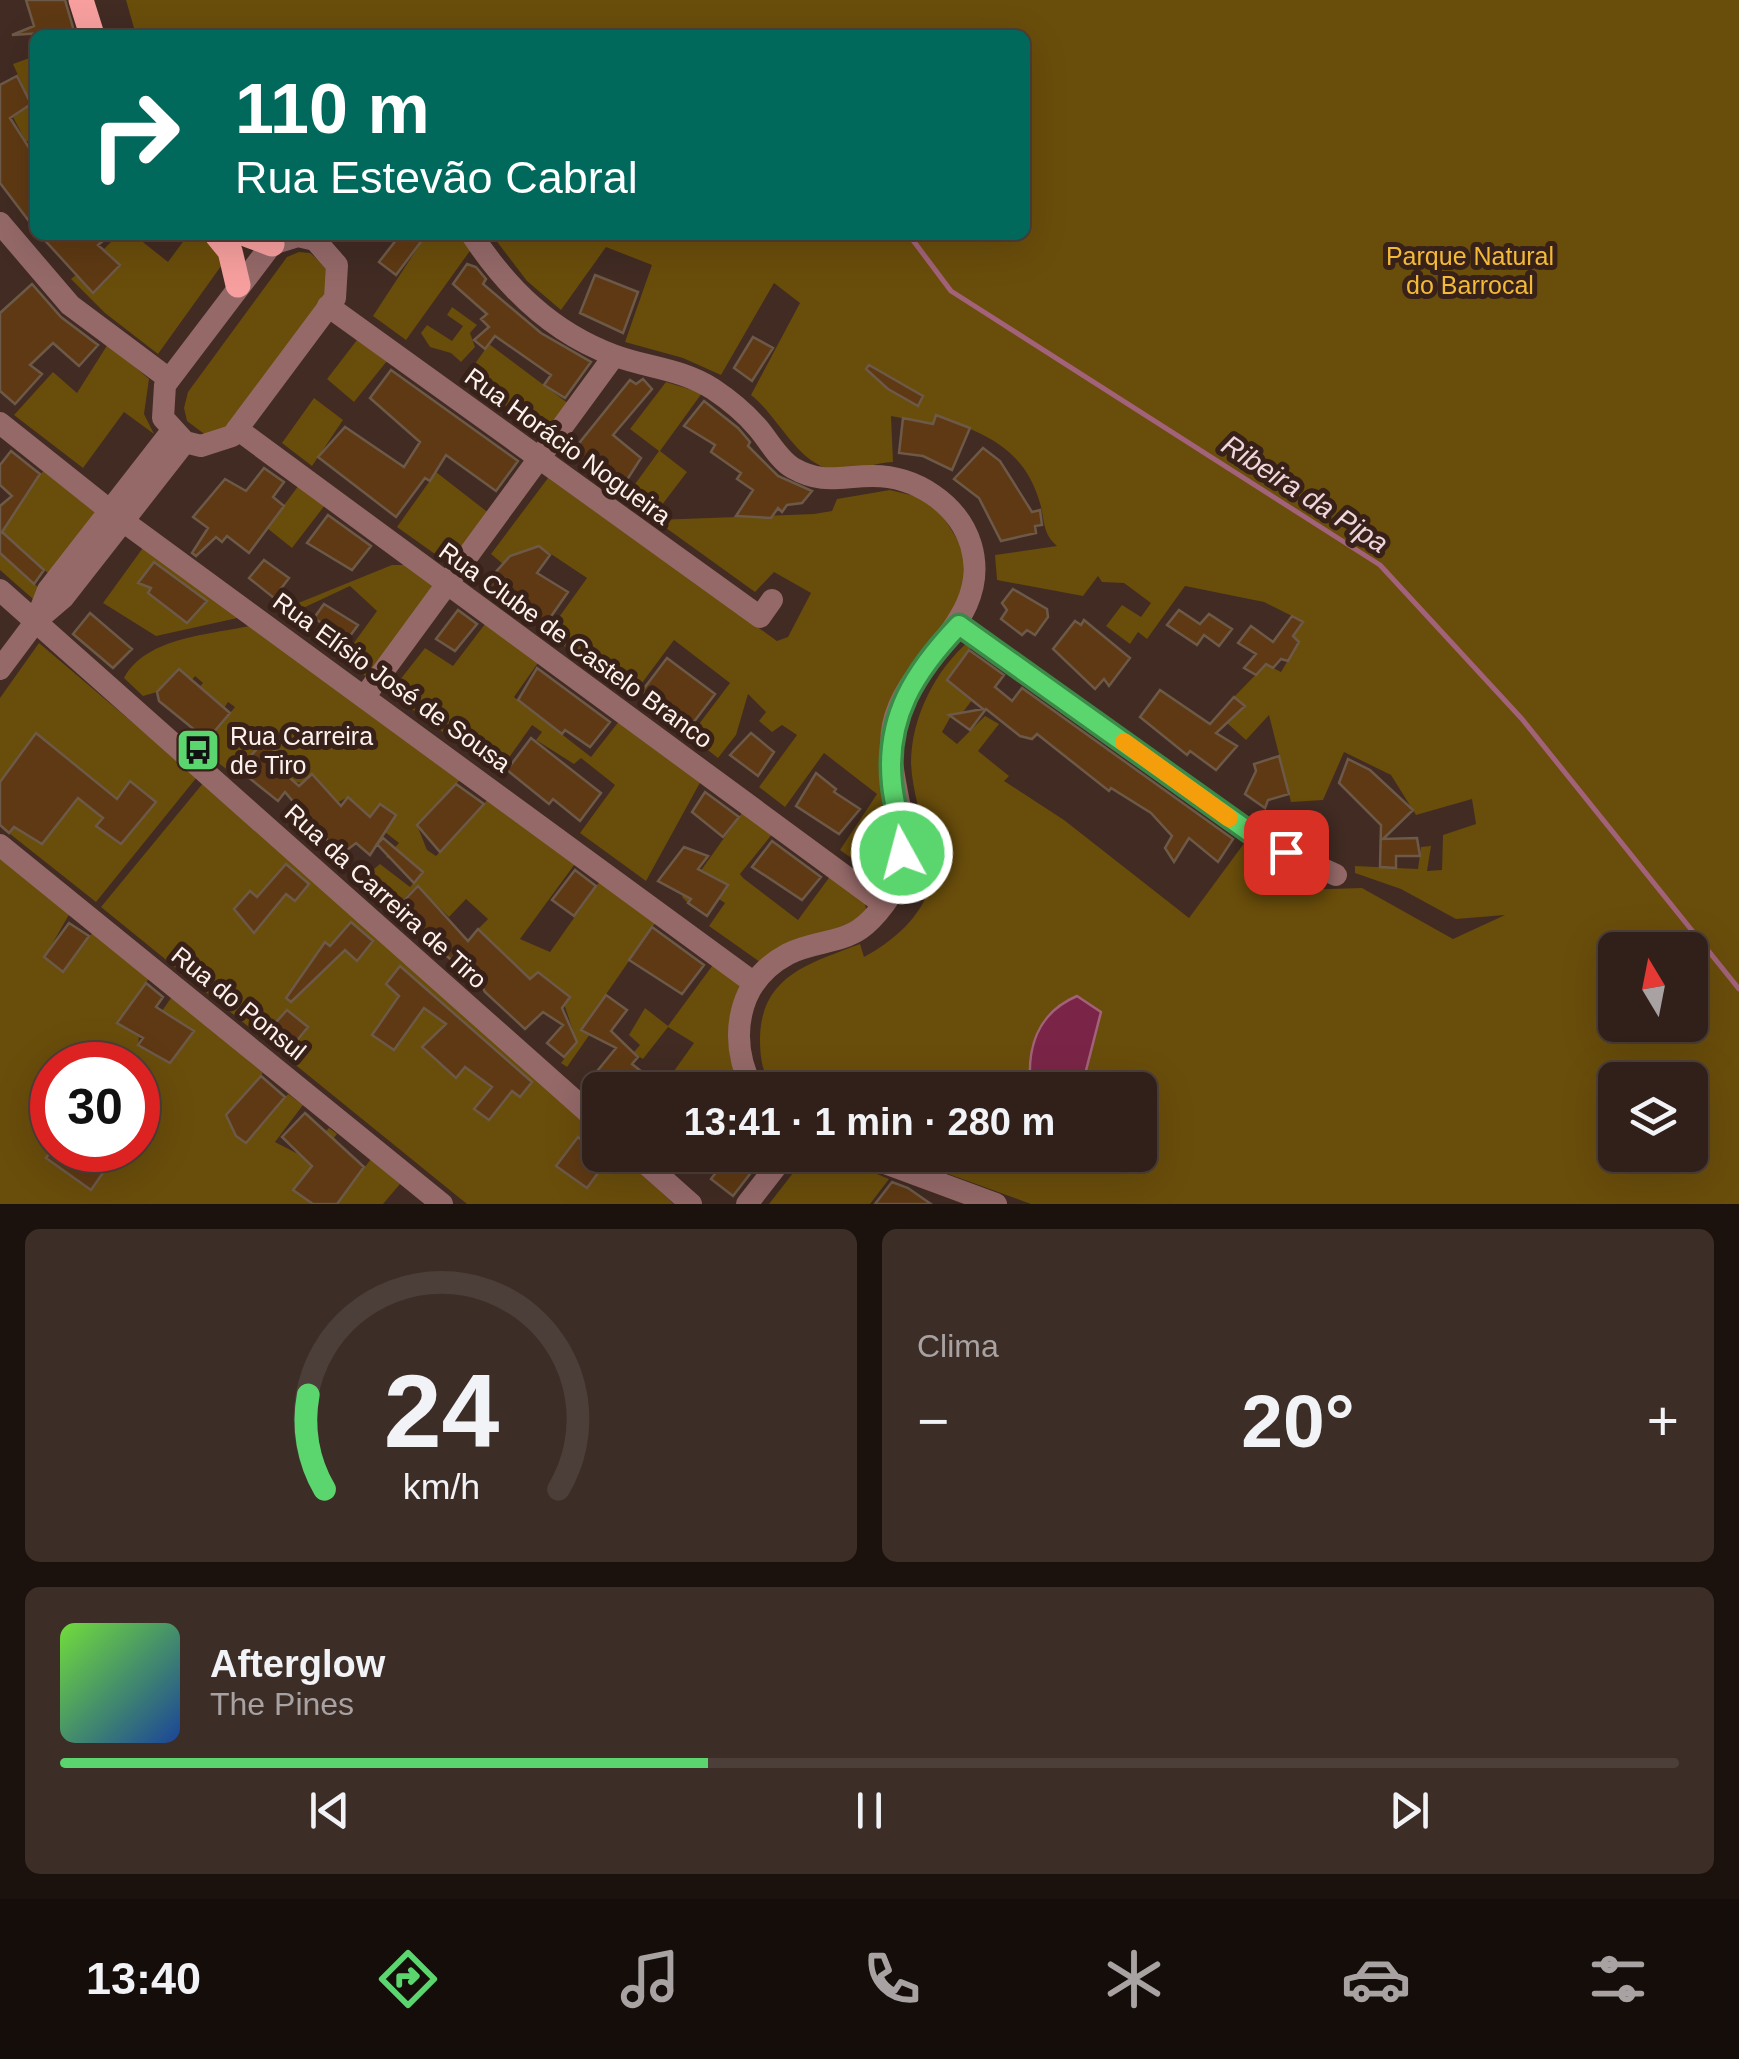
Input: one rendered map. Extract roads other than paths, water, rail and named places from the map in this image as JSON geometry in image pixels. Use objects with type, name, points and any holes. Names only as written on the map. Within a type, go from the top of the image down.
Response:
[{"type":"main road","points":[[81,0],[90,30]]},
{"type":"main road","points":[[96,0],[105,30]]},
{"type":"main road","points":[[221,240],[230,251],[238,285]]},
{"type":"street","points":[[0,223],[70,305],[169,379]]},
{"type":"street","points":[[178,437],[160,401],[169,379],[238,285],[260,240]]},
{"type":"street","points":[[178,437],[217,444],[237,428],[328,306],[339,282],[337,265],[326,240]]},
{"type":"street","points":[[475,240],[504,283],[558,327],[614,356],[672,368],[714,389],[756,425],[788,466],[822,482],[874,476],[916,483],[951,509],[971,545],[974,583],[959,625],[919,668],[893,725],[892,783],[902,832],[902,874],[883,904],[859,930],[788,954],[754,983],[738,1027],[739,1062],[744,1072]]},
{"type":"street","name":"Rua Horácio Nogueira","points":[[328,306],[760,617],[772,600]]},
{"type":"street","points":[[365,696],[614,356]]},
{"type":"street","name":"Rua Elísio José de Sousa","points":[[0,423],[117,516],[754,983]]},
{"type":"street","name":"Rua Clube de Castelo Branco","points":[[237,428],[883,904]]},
{"type":"street","points":[[0,669],[36,622],[48,590],[117,516],[178,437]]},
{"type":"street","name":"Rua da Carreira de Tiro","points":[[0,590],[582,1107]]},
{"type":"street","points":[[959,625],[1262,841],[1336,875]]},
{"type":"street","name":"Rua do Ponsul","points":[[0,844],[442,1204]]},
{"type":"street","points":[[655,1172],[691,1204]]},
{"type":"street","points":[[747,1204],[772,1172]]},
{"type":"street","points":[[909,1172],[996,1204]]},
{"type":"waterway","name":"Ribeira da Pipa","points":[[913,240],[951,291],[1380,565],[1522,719],[1739,989]]},
{"type":"place","name":"Rua Carreira de Tiro","points":[[198,750]]},
{"type":"park label","name":"Parque Natural do Barrocal","points":[[1470,270]]}]
